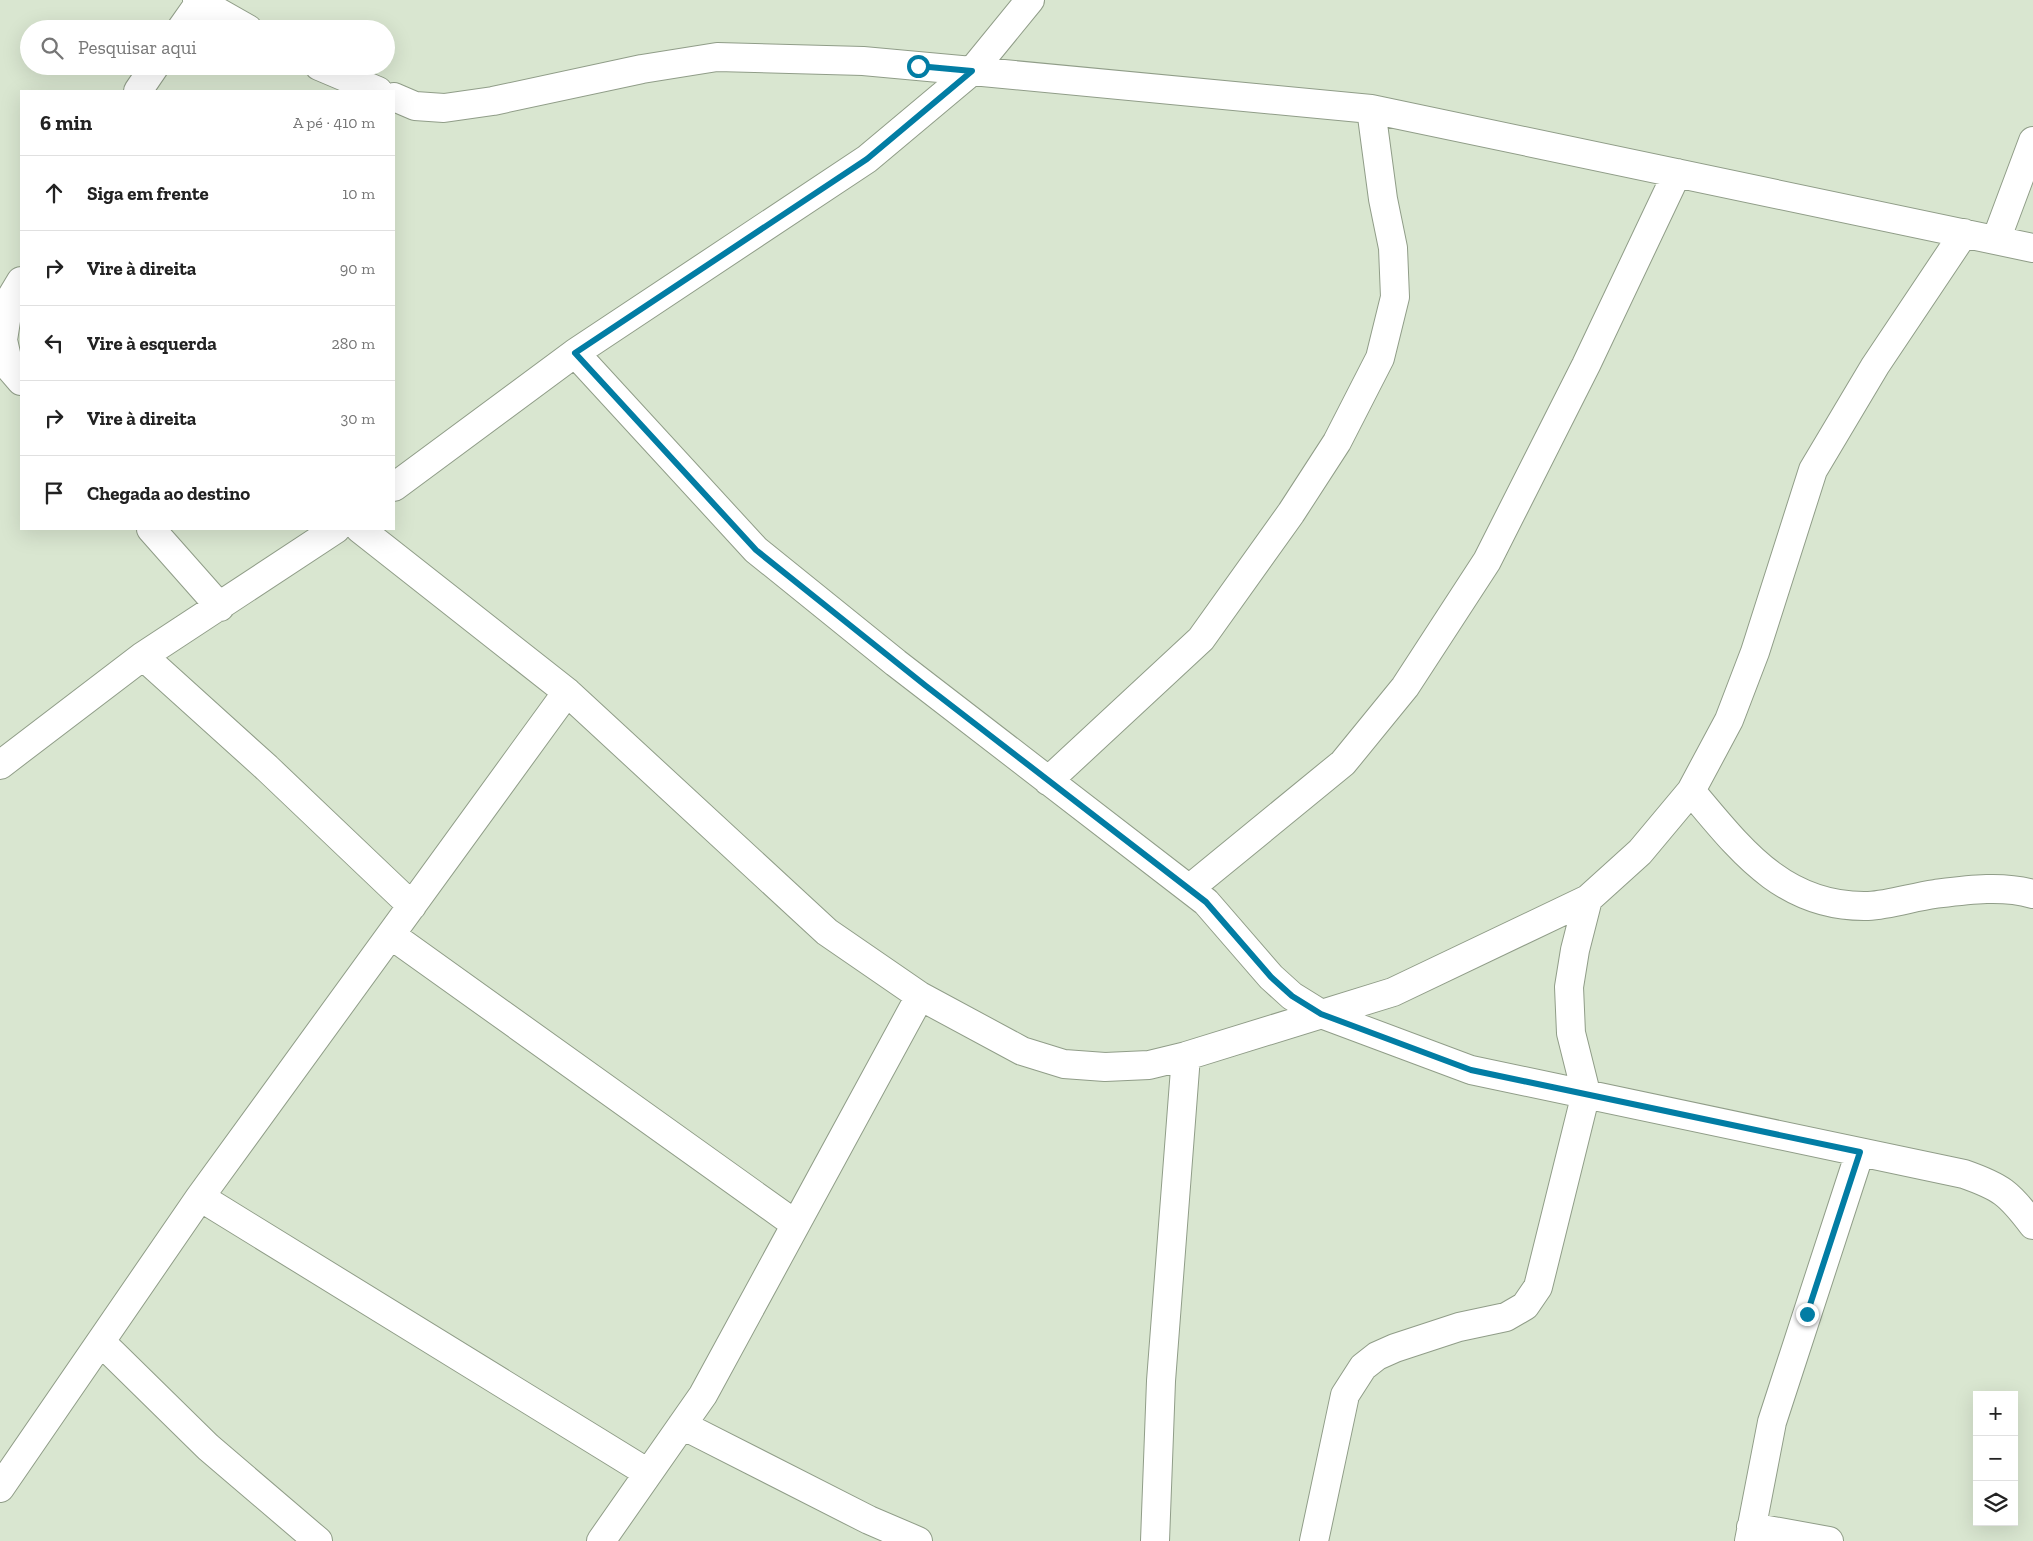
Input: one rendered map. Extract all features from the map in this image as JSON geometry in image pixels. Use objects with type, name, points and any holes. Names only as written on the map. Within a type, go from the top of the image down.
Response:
[{"type":"street","points":[[395,486],[575,353],[867,159],[972,71],[1030,0]]},
{"type":"street","points":[[187,20],[199,1],[232,20]]},
{"type":"street","points":[[395,97],[415,106],[444,108],[493,101],[642,69],[717,56],[863,61],[972,71],[1371,109],[2033,248]]},
{"type":"street","points":[[139,90],[149,75]]},
{"type":"street","points":[[340,75],[376,90]]},
{"type":"street","points":[[1048,781],[1201,639],[1291,513],[1337,442],[1380,358],[1395,297],[1393,248],[1383,199],[1371,109]]},
{"type":"street","points":[[1996,240],[2033,141]]},
{"type":"street","points":[[1189,889],[1343,763],[1405,686],[1487,561],[1586,365],[1677,173]]},
{"type":"street","points":[[361,530],[568,692],[827,932],[920,996],[1022,1051],[1064,1064],[1105,1067],[1148,1065],[1186,1056],[1393,992],[1588,899],[1640,852],[1691,791],[1729,720],[1755,652],[1813,470],[1875,366],[1964,233]]},
{"type":"street","points":[[20,283],[9,301],[3,340],[9,367],[20,381]]},
{"type":"street","points":[[575,353],[756,550],[1048,781],[1206,902],[1285,990],[1321,1014],[1471,1070],[1964,1174],[1994,1185],[2019,1206],[2033,1225]]},
{"type":"street","points":[[152,530],[220,607]]},
{"type":"street","points":[[0,765],[144,656],[335,530]]},
{"type":"street","points":[[144,656],[267,768],[412,906]]},
{"type":"street","points":[[0,1488],[200,1197],[568,692]]},
{"type":"street","points":[[1691,791],[1746,855],[1785,886],[1834,904],[1869,906],[1975,889],[2033,894]]},
{"type":"street","points":[[1314,1541],[1344,1395],[1363,1367],[1377,1356],[1395,1348],[1459,1327],[1506,1317],[1525,1306],[1538,1287],[1586,1093],[1571,1033],[1569,987],[1575,950],[1588,899]]},
{"type":"street","points":[[391,935],[795,1224]]},
{"type":"street","points":[[601,1541],[703,1395],[920,996]]},
{"type":"street","points":[[1155,1541],[1161,1381],[1186,1056]]},
{"type":"street","points":[[1829,1541],[1750,1534],[1772,1422],[1860,1152]]},
{"type":"street","points":[[200,1197],[648,1474]]},
{"type":"street","points":[[101,1342],[208,1447],[318,1541]]},
{"type":"street","points":[[682,1425],[869,1520],[918,1541]]},
{"type":"route","points":[[918,66],[972,71],[867,159],[575,353],[756,550],[896,663],[1206,902],[1271,977],[1292,996],[1321,1014],[1471,1070],[1860,1152],[1807,1314]]}]
